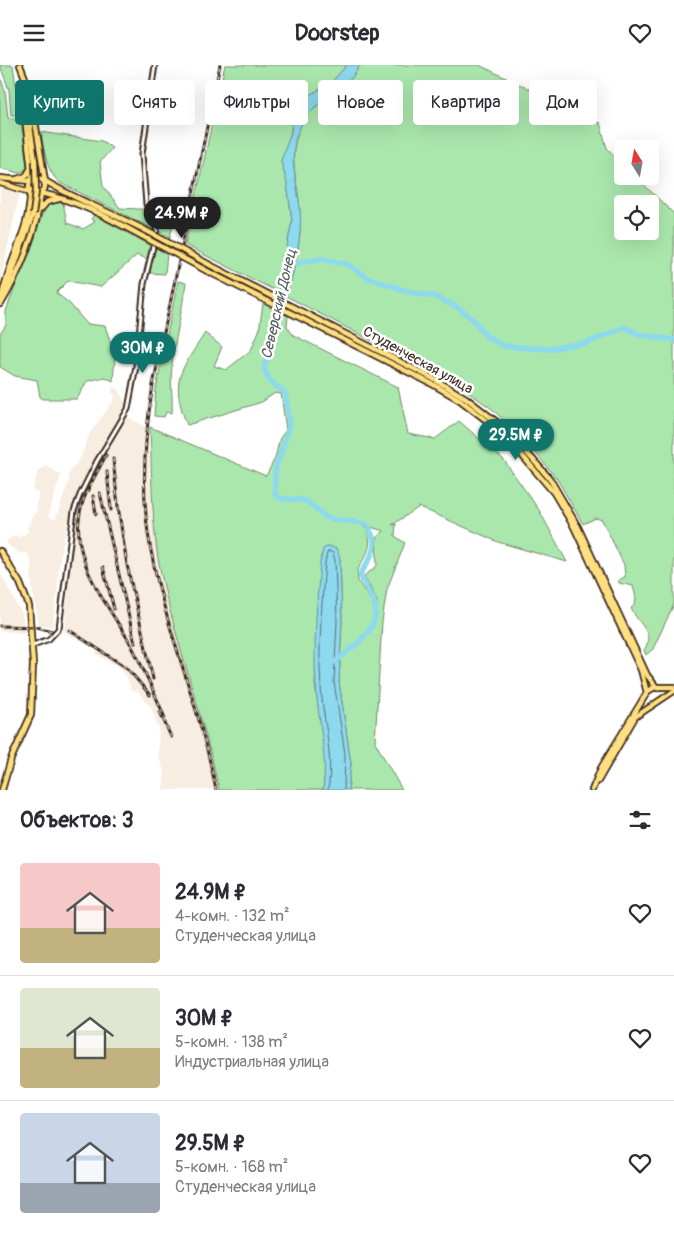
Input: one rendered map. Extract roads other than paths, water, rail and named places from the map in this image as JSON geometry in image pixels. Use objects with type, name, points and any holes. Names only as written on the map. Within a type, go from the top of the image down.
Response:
[{"type":"main road","points":[[0,305],[35,215],[41,193],[46,189],[30,91],[20,65]]},
{"type":"main road","points":[[24,77],[35,161],[35,215]]},
{"type":"main road","points":[[0,305],[3,285],[26,221],[30,192],[28,187],[32,167],[25,118],[24,77]]},
{"type":"main road","points":[[13,180],[26,176],[32,167]]},
{"type":"main road","points":[[0,178],[30,181],[38,178],[45,181]]},
{"type":"main road","name":"Студенческая улица","points":[[45,181],[65,193],[94,204],[145,229],[296,315],[460,400],[498,428],[517,447],[554,493],[574,527],[641,671],[647,694]]},
{"type":"main road","points":[[0,183],[30,192],[41,193]]},
{"type":"main road","points":[[12,186],[23,190],[28,198],[26,221]]},
{"type":"main road","name":"Студенческая улица","points":[[41,193],[65,199],[93,210],[207,271],[299,309],[458,393],[495,420],[523,447],[550,479],[566,505],[648,675],[658,688]]},
{"type":"main road","points":[[35,215],[47,202],[65,199]]},
{"type":"main road","points":[[0,551],[25,594],[31,618],[33,645],[32,715],[11,759],[2,790]]},
{"type":"main road","points":[[594,790],[598,773],[617,739],[650,689],[674,687]]},
{"type":"main road","points":[[658,688],[663,695],[662,700]]},
{"type":"main road","points":[[594,790],[603,770],[633,720],[674,691]]},
{"type":"main road","points":[[647,694],[650,702],[655,704]]},
{"type":"street","points":[[33,645],[49,639],[59,628],[74,511],[97,461],[128,409],[136,366],[144,284],[157,230],[146,204],[142,154],[155,65]]},
{"type":"water","points":[[347,65],[360,65],[350,80],[334,80]]},
{"type":"water","points":[[318,90],[318,105],[308,114],[308,96]]},
{"type":"water","points":[[292,125],[301,125],[296,138],[293,159],[301,219],[295,265],[286,296],[278,292],[292,221],[287,183],[281,161]]},
{"type":"water","points":[[329,546],[337,549],[340,559],[342,621],[339,682],[351,764],[348,790],[323,790],[324,751],[317,699],[315,640],[320,563],[323,549]]},
{"type":"waterway","points":[[290,264],[323,259],[349,265],[368,278],[407,291],[436,297],[458,308],[474,320],[486,336],[504,346],[547,349],[587,343],[625,327],[638,334],[674,340]]},
{"type":"waterway","name":"Северский Донец","points":[[284,288],[264,369],[269,380],[285,393],[290,425],[275,470],[275,495],[284,499],[305,501],[328,518],[367,525],[374,539],[370,558],[360,575],[376,606],[375,617],[372,626],[359,642],[335,662]]},
{"type":"railway","points":[[216,790],[209,758],[154,566],[148,533],[144,477],[146,440],[153,385],[220,65]]},
{"type":"railway","points":[[106,455],[80,511],[79,536],[82,552],[94,583],[134,650],[165,718]]},
{"type":"railway","points":[[113,459],[127,565],[153,679]]},
{"type":"railway","points":[[107,472],[111,510]]},
{"type":"railway","points":[[100,493],[135,643]]},
{"type":"railway","points":[[93,496],[96,514]]},
{"type":"railway","points":[[103,567],[114,609]]},
{"type":"railway","points":[[0,626],[37,627],[52,631]]},
{"type":"railway","points":[[69,630],[127,668],[150,695]]},
{"type":"railway","points":[[160,712],[171,737]]}]
